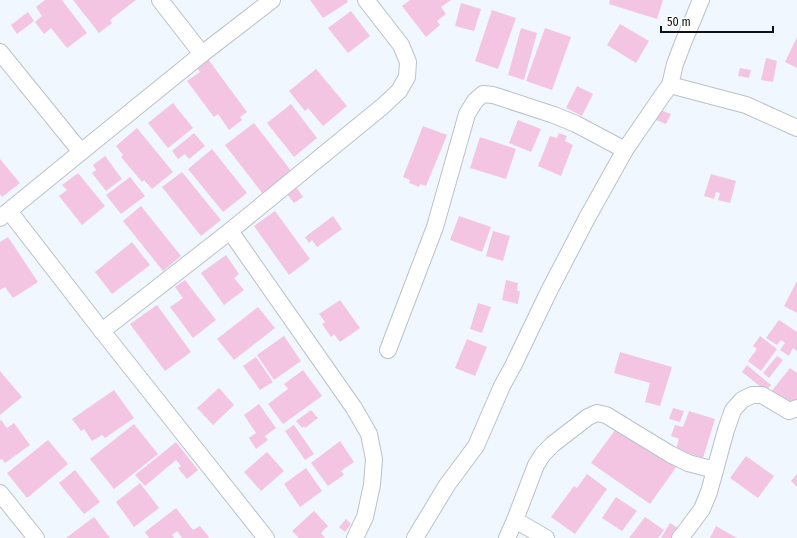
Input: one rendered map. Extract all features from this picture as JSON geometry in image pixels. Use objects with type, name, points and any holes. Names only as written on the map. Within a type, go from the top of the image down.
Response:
[{"type":"street","points":[[160,0],[202,54]]},
{"type":"street","points":[[266,538],[102,332],[5,214],[202,54],[272,0]]},
{"type":"street","points":[[102,332],[230,231],[383,106],[399,91],[407,77],[408,62],[401,45],[366,0]]},
{"type":"street","points":[[414,538],[447,485],[476,446],[502,386],[587,218],[625,150],[670,85],[675,64],[701,0]]},
{"type":"street","points":[[0,52],[80,152]]},
{"type":"street","points":[[670,85],[746,105],[797,128]]},
{"type":"street","points":[[388,350],[434,227],[466,114],[475,101],[483,94],[493,95],[554,115],[576,124],[625,150]]},
{"type":"street","points":[[230,231],[354,408],[369,434],[374,459],[372,485],[365,517],[355,538]]},
{"type":"street","points":[[680,538],[702,509],[709,492],[733,410],[742,400],[752,395],[762,395],[789,411],[797,408]]},
{"type":"street","points":[[507,538],[536,465],[542,454],[588,417],[597,413],[606,415],[670,454],[688,463],[715,470]]},
{"type":"street","points":[[0,493],[36,538]]},
{"type":"street","points":[[515,520],[546,538]]},
{"type":"building","points":[[45,0],[62,0],[87,33],[67,48],[51,28],[44,34],[35,22],[42,16],[36,7]]},
{"type":"building","points":[[73,0],[136,0],[110,20],[112,23],[99,33]]},
{"type":"building","points":[[310,0],[347,0],[348,2],[323,18]]},
{"type":"building","points":[[410,0],[451,0],[441,7],[446,14],[437,21],[440,25],[426,37],[402,6]]},
{"type":"building","points":[[610,0],[663,0],[657,19],[609,4]]},
{"type":"building","points":[[461,3],[481,9],[474,31],[455,26]]},
{"type":"building","points":[[492,10],[516,18],[498,69],[475,61]]},
{"type":"building","points":[[351,11],[370,36],[348,53],[328,28]]},
{"type":"building","points":[[28,12],[34,21],[17,34],[11,25]]},
{"type":"building","points":[[620,24],[649,41],[636,63],[607,45]]},
{"type":"building","points":[[521,28],[537,33],[524,80],[508,75]]},
{"type":"building","points":[[545,28],[571,37],[552,90],[526,81]]},
{"type":"building","points":[[797,37],[797,68],[785,62]]},
{"type":"building","points":[[766,58],[777,61],[773,82],[761,80]]},
{"type":"building","points":[[208,59],[247,112],[240,117],[242,120],[229,130],[218,114],[214,117],[187,81],[200,72],[197,68]]},
{"type":"building","points":[[740,68],[751,70],[749,78],[738,76]]},
{"type":"building","points":[[316,69],[347,106],[323,126],[308,108],[305,111],[289,91]]},
{"type":"building","points":[[577,86],[593,94],[582,116],[566,108]]},
{"type":"building","points":[[173,103],[193,128],[168,148],[148,123]]},
{"type":"building","points":[[291,104],[317,138],[294,157],[267,123]]},
{"type":"building","points":[[660,110],[671,114],[666,124],[656,120]]},
{"type":"building","points":[[518,120],[541,129],[531,152],[509,143]]},
{"type":"building","points":[[254,123],[292,172],[263,194],[225,145]]},
{"type":"building","points":[[423,126],[447,135],[426,186],[420,184],[419,187],[409,183],[410,180],[403,177]]},
{"type":"building","points":[[137,128],[173,172],[152,189],[144,180],[142,182],[121,157],[123,155],[116,146]]},
{"type":"building","points":[[194,133],[205,146],[189,159],[185,154],[178,159],[172,151]]},
{"type":"building","points":[[559,133],[567,136],[565,141],[573,145],[561,176],[538,166],[550,136],[557,138]]},
{"type":"building","points":[[480,137],[516,149],[506,179],[470,168]]},
{"type":"building","points":[[212,149],[247,193],[223,212],[188,169]]},
{"type":"building","points":[[105,156],[122,179],[106,191],[92,173],[96,170],[93,165]]},
{"type":"building","points":[[0,159],[20,183],[2,197],[0,194]]},
{"type":"building","points":[[182,172],[221,220],[201,236],[162,187]]},
{"type":"building","points":[[78,173],[105,206],[82,225],[59,196],[67,190],[62,185]]},
{"type":"building","points":[[711,174],[736,181],[730,203],[718,200],[720,193],[716,192],[714,199],[704,196]]},
{"type":"building","points":[[130,177],[145,196],[121,214],[106,195]]},
{"type":"building","points":[[296,187],[303,197],[294,203],[287,194]]},
{"type":"building","points":[[141,206],[181,256],[163,271],[123,221]]},
{"type":"building","points":[[275,211],[310,259],[289,275],[254,226]]},
{"type":"building","points":[[333,216],[342,229],[317,247],[312,240],[309,243],[305,237]]},
{"type":"building","points":[[459,216],[491,227],[482,252],[450,240]]},
{"type":"building","points":[[493,231],[510,236],[503,261],[486,256]]},
{"type":"building","points":[[8,237],[38,282],[13,298],[5,287],[0,290],[0,242]]},
{"type":"building","points":[[132,242],[150,265],[112,294],[95,272]]},
{"type":"building","points":[[226,255],[239,274],[234,278],[244,290],[224,305],[201,273]]},
{"type":"building","points":[[185,280],[216,320],[193,338],[170,307],[183,298],[175,287]]},
{"type":"building","points":[[506,280],[518,283],[517,291],[520,291],[518,304],[502,300]]},
{"type":"building","points":[[797,281],[797,313],[784,306]]},
{"type":"building","points":[[340,300],[360,328],[340,342],[334,334],[331,337],[322,324],[325,322],[319,314]]},
{"type":"building","points":[[478,303],[491,307],[482,333],[470,329]]},
{"type":"building","points":[[157,305],[191,352],[165,371],[130,324]]},
{"type":"building","points":[[258,307],[275,328],[234,360],[217,339]]},
{"type":"building","points":[[779,320],[797,332],[797,351],[793,348],[789,356],[780,350],[785,343],[781,340],[777,345],[766,338]]},
{"type":"building","points":[[284,336],[301,361],[274,380],[257,355]]},
{"type":"building","points":[[760,336],[777,349],[761,371],[748,361],[757,349],[753,346]]},
{"type":"building","points":[[467,339],[487,347],[475,376],[455,368]]},
{"type":"building","points":[[620,352],[672,367],[660,406],[645,402],[650,383],[614,373]]},
{"type":"building","points":[[777,356],[783,360],[769,378],[763,373]]},
{"type":"building","points":[[256,357],[273,382],[260,390],[243,366]]},
{"type":"building","points":[[747,365],[771,385],[766,391],[742,372]]},
{"type":"building","points":[[790,368],[797,373],[797,401],[792,408],[771,392]]},
{"type":"building","points":[[303,370],[322,396],[283,424],[268,404],[288,389],[284,384]]},
{"type":"building","points":[[0,371],[22,397],[0,415]]},
{"type":"building","points":[[219,388],[234,405],[213,425],[197,408]]},
{"type":"building","points":[[114,390],[134,418],[105,438],[102,435],[92,441],[84,429],[81,431],[72,419]]},
{"type":"building","points":[[259,404],[276,428],[265,436],[268,440],[256,449],[249,438],[256,433],[244,415]]},
{"type":"building","points":[[673,408],[684,411],[680,422],[669,419]]},
{"type":"building","points":[[311,410],[318,418],[305,428],[304,426],[302,428],[296,421]]},
{"type":"building","points":[[689,411],[715,419],[703,458],[676,449],[679,439],[671,436],[675,425],[683,427]]},
{"type":"building","points":[[1,420],[7,428],[14,423],[30,445],[5,463],[2,459],[0,460]]},
{"type":"building","points":[[134,424],[158,454],[114,489],[90,459]]},
{"type":"building","points":[[294,425],[314,454],[305,460],[285,431]]},
{"type":"building","points":[[618,426],[677,466],[650,504],[591,463]]},
{"type":"building","points":[[48,440],[68,464],[27,498],[7,473]]},
{"type":"building","points":[[340,441],[354,462],[341,471],[344,475],[328,486],[311,463]]},
{"type":"building","points":[[176,442],[198,470],[187,479],[178,468],[181,466],[176,460],[145,486],[135,475]]},
{"type":"building","points":[[267,452],[284,471],[261,491],[244,472]]},
{"type":"building","points":[[746,456],[774,476],[758,498],[730,478]]},
{"type":"building","points":[[306,468],[322,491],[300,507],[284,484]]},
{"type":"building","points":[[75,470],[100,502],[84,514],[59,483]]},
{"type":"building","points":[[587,474],[607,489],[575,534],[551,517],[574,486],[577,488]]},
{"type":"building","points":[[797,474],[797,487],[791,481]]},
{"type":"building","points":[[140,483],[159,508],[134,527],[116,502]]},
{"type":"building","points":[[616,497],[637,511],[622,531],[602,518]]},
{"type":"building","points":[[176,508],[193,530],[200,526],[209,537],[182,538],[177,531],[172,535],[174,538],[149,538],[145,532]]},
{"type":"building","points":[[314,511],[328,526],[321,533],[325,538],[299,538],[292,531]]},
{"type":"building","points":[[94,517],[110,538],[66,538]]},
{"type":"building","points":[[645,517],[664,530],[658,538],[629,538]]},
{"type":"building","points":[[346,519],[351,524],[345,532],[339,527]]},
{"type":"building","points":[[670,523],[678,528],[671,538],[661,538]]},
{"type":"building","points":[[716,526],[737,538],[710,538]]}]
